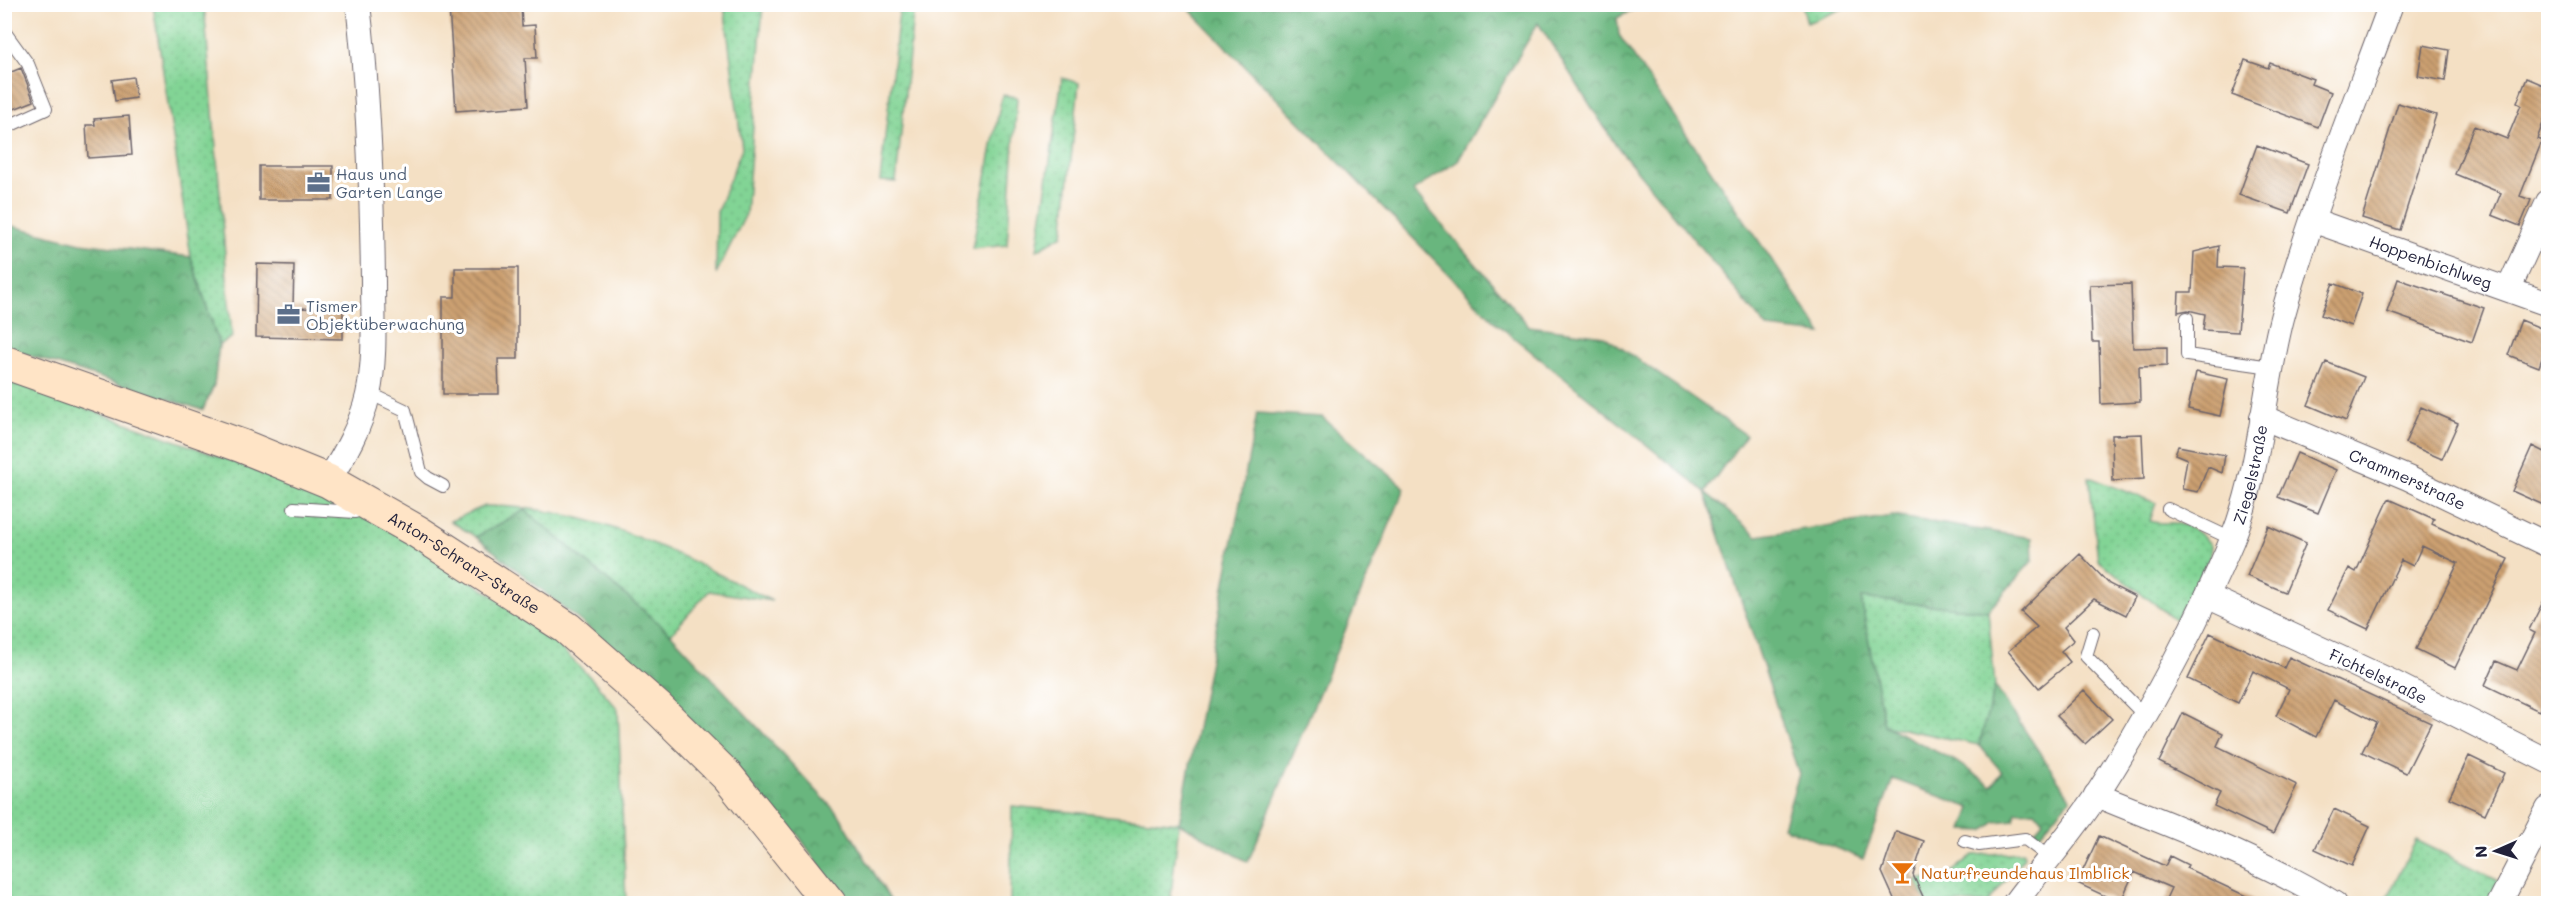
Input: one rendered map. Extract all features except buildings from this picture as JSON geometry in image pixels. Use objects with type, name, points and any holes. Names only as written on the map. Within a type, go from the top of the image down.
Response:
[{"type":"main road","name":"Anton-Schranz-Straße","points":[[4,362],[242,446],[328,481],[418,532],[567,628],[659,709],[728,777],[831,903]]},
{"type":"street","points":[[328,481],[354,434],[369,393],[373,338],[373,229],[367,110],[358,4]]},
{"type":"street","name":"Ziegelstraße","points":[[2014,903],[2096,795],[2145,716],[2207,596],[2232,539],[2247,495],[2271,367],[2292,282],[2391,4]]},
{"type":"street","points":[[2509,288],[2548,202]]},
{"type":"street","name":"Hoppenbichlweg","points":[[2313,220],[2509,288],[2548,304]]},
{"type":"street","name":"Crammerstraße","points":[[2262,417],[2408,478],[2548,545]]},
{"type":"street","name":"Fichtelstraße","points":[[2207,596],[2392,682],[2548,760]]},
{"type":"street","points":[[2096,795],[2224,847],[2282,874],[2335,903]]},
{"type":"street","points":[[2499,903],[2548,809]]},
{"type":"lane","points":[[4,31],[28,64],[46,109],[4,128]]},
{"type":"lane","points":[[2187,318],[2187,355],[2271,367]]},
{"type":"lane","points":[[369,393],[405,410],[421,472],[443,486]]},
{"type":"lane","points":[[294,507],[355,512],[368,504]]},
{"type":"lane","points":[[2168,509],[2232,539]]},
{"type":"lane","points":[[2093,633],[2086,656],[2145,716]]},
{"type":"lane","points":[[1965,841],[1979,845],[2025,839],[2049,857]]},
{"type":"green space","points":[[900,4],[914,5],[896,182],[880,181]]},
{"type":"green space","points":[[1802,4],[1852,4],[1852,5],[1807,23]]},
{"type":"green space","points":[[153,5],[204,5],[232,337],[219,345],[191,257]]},
{"type":"green space","points":[[724,5],[763,5],[746,214],[716,274],[717,212],[742,148]]},
{"type":"green space","points":[[1185,5],[1642,5],[1617,18],[1619,35],[1822,334],[1767,328],[1615,144],[1538,23],[1458,161],[1413,191],[1529,326],[1604,336],[1746,435],[1705,492],[1497,324]]},
{"type":"green space","points":[[1062,78],[1079,83],[1063,235],[1037,250]]},
{"type":"green space","points":[[1002,95],[1017,97],[1007,245],[972,249]]},
{"type":"green space","points":[[4,224],[81,243],[191,257],[219,345],[214,385],[203,410],[5,348]]},
{"type":"green space","points":[[5,379],[301,486],[393,531],[533,621],[592,679],[618,709],[626,903],[5,904]]},
{"type":"green space","points":[[1257,413],[1322,417],[1405,488],[1248,862],[1179,823]]},
{"type":"green space","points":[[2089,477],[2156,503],[2150,521],[2183,525],[2196,532],[2211,545],[2210,557],[2176,620],[2098,560]]},
{"type":"green space","points":[[1705,492],[1757,536],[1893,516],[2032,538],[2033,560],[1988,611],[1861,598],[1884,725],[1955,761],[1992,786],[2002,772],[1979,745],[1995,686],[2071,799],[2035,839],[2032,834],[2043,821],[2035,811],[2016,812],[2014,820],[1995,822],[1984,831],[1963,830],[1971,808],[1893,779],[1863,859],[1783,827],[1799,774]]},
{"type":"green space","points":[[485,506],[525,508],[563,514],[599,524],[669,550],[772,601],[709,591],[671,634],[525,510],[476,537],[450,521]]},
{"type":"green space","points":[[525,510],[671,634],[840,816],[892,903],[846,903],[798,835],[643,672],[476,537]]},
{"type":"green space","points":[[1860,598],[1988,611],[1995,686],[1979,745],[1884,725]]},
{"type":"green space","points":[[1012,806],[1179,823],[1170,903],[1010,903]]},
{"type":"green space","points":[[2416,840],[2501,882],[2488,903],[2379,904],[2389,895]]},
{"type":"green space","points":[[2023,852],[2024,857],[1988,903],[1919,903],[1925,900],[1916,880],[1948,875],[1973,855]]},
{"type":"place","name":"Haus und Garten Lange","points":[[318,183]]},
{"type":"place","name":"Tismer Objektüberwachung","points":[[288,315]]},
{"type":"place","name":"Naturfreundehaus Ilmblick","points":[[1903,873]]}]
